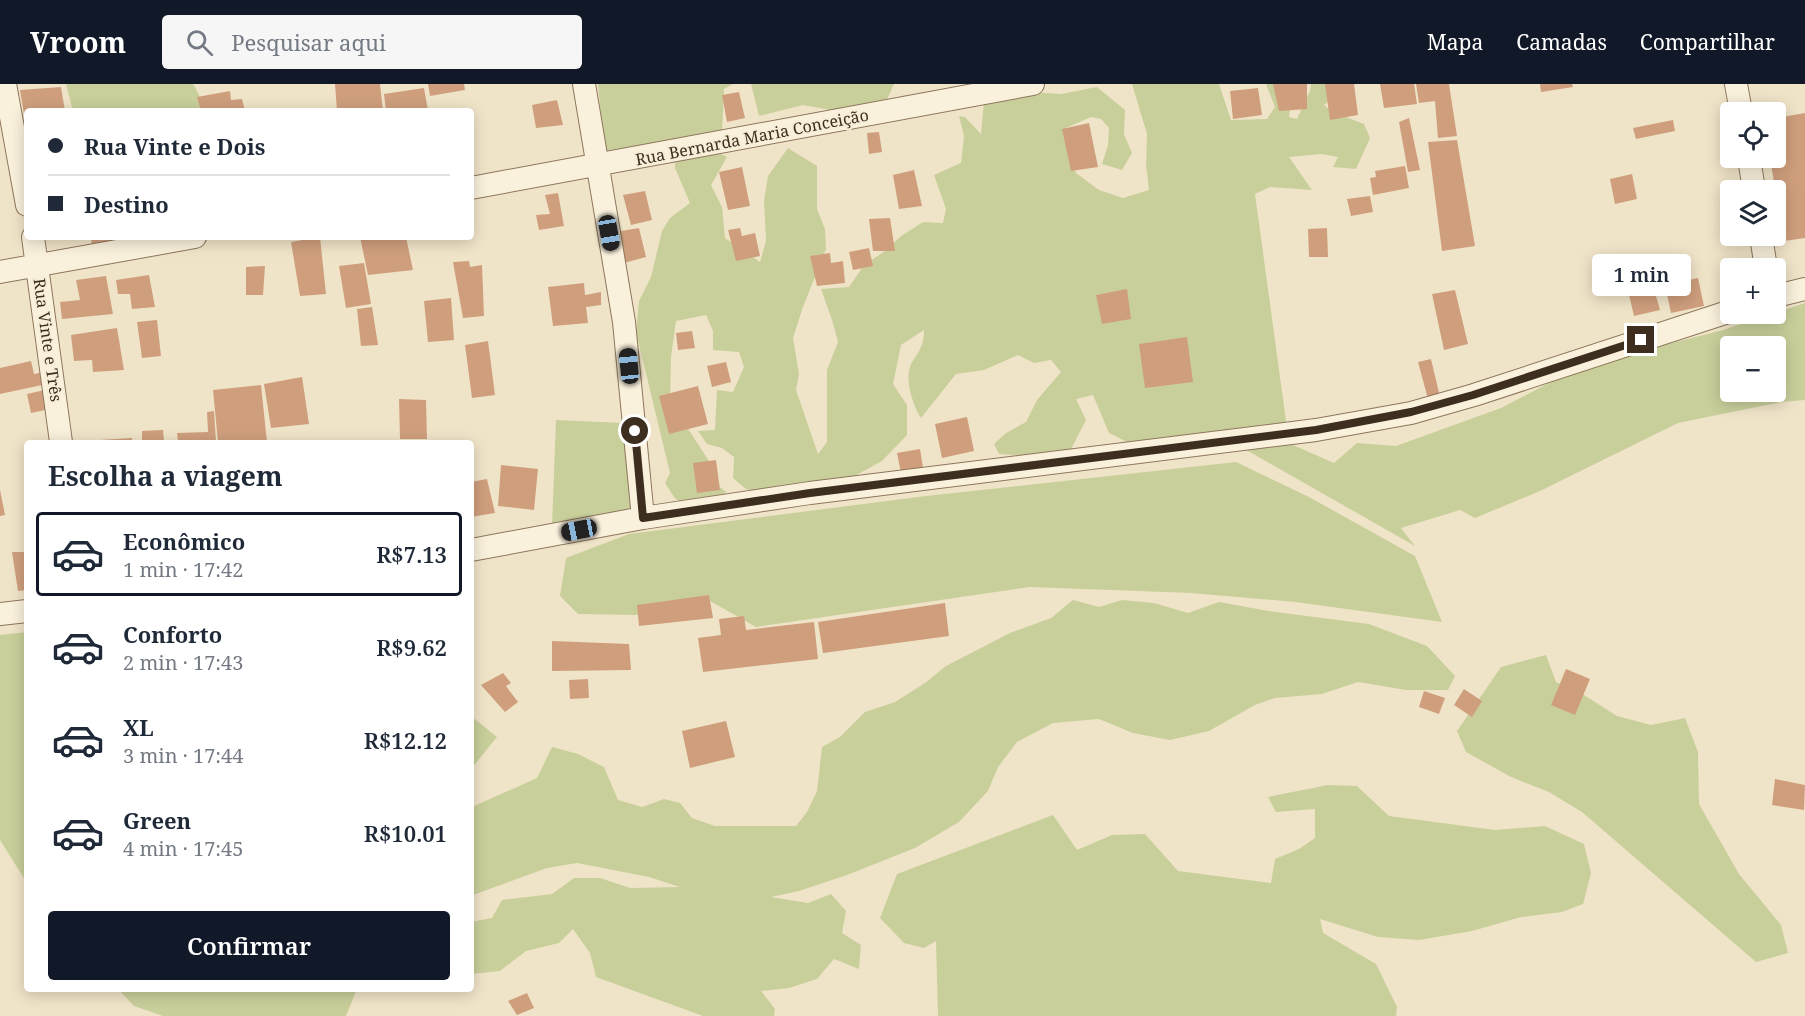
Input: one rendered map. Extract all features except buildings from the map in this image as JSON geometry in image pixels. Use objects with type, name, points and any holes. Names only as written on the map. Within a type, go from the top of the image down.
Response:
[{"type":"street","points":[[5,84],[24,189]]},
{"type":"street","points":[[584,84],[624,322],[643,518]]},
{"type":"street","name":"Rua Bernarda Maria Conceição","points":[[474,188],[1034,84]]},
{"type":"street","points":[[1736,84],[1739,102]]},
{"type":"street","name":"Rua Vinte e Três","points":[[34,240],[61,440]]},
{"type":"street","points":[[0,272],[178,240]]},
{"type":"street","points":[[1786,294],[1805,289]]},
{"type":"street","points":[[474,549],[643,518],[810,493],[1316,430],[1411,412],[1473,395],[1720,315]]},
{"type":"street","points":[[0,614],[24,611]]},
{"type":"green space","points":[[66,84],[192,84],[206,108],[72,108]]},
{"type":"green space","points":[[598,84],[733,84],[724,89],[722,133],[604,151]]},
{"type":"green space","points":[[751,84],[894,84],[878,119],[857,128],[836,111],[803,105],[759,116]]},
{"type":"green space","points":[[1132,84],[1219,84],[1231,120],[1267,119],[1275,107],[1266,84],[1285,84],[1292,92],[1289,117],[1297,119],[1311,84],[1342,84],[1339,93],[1324,105],[1333,112],[1364,124],[1370,138],[1356,169],[1333,167],[1338,157],[1322,154],[1289,157],[1312,190],[1270,187],[1255,194],[1287,428],[1129,443],[1109,433],[1093,395],[1076,399],[1086,420],[1070,451],[1042,457],[999,454],[994,444],[1006,433],[1026,422],[1037,400],[1061,372],[1051,360],[1034,363],[1018,355],[984,370],[956,374],[921,418],[911,395],[908,376],[922,344],[924,330],[901,345],[893,384],[907,405],[907,435],[882,461],[840,484],[758,492],[746,489],[733,478],[734,457],[722,448],[707,444],[698,431],[715,430],[717,390],[733,392],[744,367],[739,352],[713,350],[713,331],[706,315],[676,321],[671,357],[670,401],[709,461],[703,473],[726,492],[718,505],[684,506],[674,497],[665,483],[670,473],[636,332],[639,301],[651,277],[662,231],[670,218],[690,203],[675,168],[675,157],[712,150],[727,157],[711,185],[722,207],[725,238],[760,262],[766,241],[764,201],[768,176],[788,148],[817,166],[817,209],[825,229],[826,249],[793,338],[799,374],[796,390],[818,454],[827,442],[827,370],[838,342],[821,289],[849,287],[864,265],[885,251],[901,236],[923,222],[943,223],[946,209],[934,175],[961,163],[964,136],[959,116],[965,117],[981,134],[984,101],[1029,92],[1061,94],[1097,87],[1125,110],[1124,134],[1132,153],[1122,170],[1102,164],[1108,145],[1109,128],[1101,119],[1091,117],[1066,128],[1068,149],[1076,173],[1099,190],[1123,198],[1149,190],[1146,164],[1147,134]]},
{"type":"green space","points":[[1805,303],[1805,400],[1786,402],[1786,336],[1720,336],[1720,402],[1781,402],[1678,423],[1540,491],[1475,518],[1460,510],[1401,528],[1415,546],[1241,447],[1293,445],[1334,463],[1357,443],[1396,446],[1501,408],[1582,366],[1741,324],[1786,324],[1786,309]]},
{"type":"green space","points":[[556,420],[623,423],[640,515],[552,526]]},
{"type":"green space","points":[[1236,462],[1309,497],[1415,556],[1442,622],[1295,602],[1191,593],[1030,587],[756,627],[710,601],[636,615],[578,614],[560,596],[566,558],[629,534],[926,496]]},
{"type":"green space","points":[[1073,600],[1099,607],[1122,600],[1154,603],[1188,613],[1219,602],[1369,624],[1427,646],[1455,676],[1448,690],[1406,690],[1358,682],[1322,694],[1275,698],[1255,705],[1209,731],[1170,740],[1133,733],[1099,719],[1053,723],[1017,742],[998,767],[988,791],[959,822],[915,848],[847,875],[799,891],[771,897],[808,903],[831,894],[846,911],[842,933],[861,945],[859,969],[834,959],[817,979],[789,988],[761,991],[775,1009],[774,1016],[703,1016],[596,977],[590,953],[573,929],[559,943],[526,951],[500,971],[474,974],[474,921],[492,918],[502,900],[552,894],[574,878],[600,878],[630,888],[680,887],[649,877],[577,863],[547,868],[474,894],[474,806],[537,778],[552,747],[578,754],[604,767],[618,800],[642,807],[664,799],[680,803],[692,818],[715,826],[796,826],[807,812],[817,791],[822,747],[840,737],[865,712],[895,702],[946,666],[1010,633],[1051,618]]},
{"type":"green space","points":[[24,632],[24,878],[0,840],[0,635]]},
{"type":"green space","points":[[1546,655],[1556,682],[1584,695],[1617,716],[1651,725],[1685,718],[1698,752],[1699,804],[1739,874],[1781,925],[1788,953],[1756,962],[1582,812],[1549,792],[1511,777],[1466,752],[1457,731],[1501,667]]},
{"type":"green space","points":[[474,718],[497,737],[474,765]]},
{"type":"green space","points":[[1328,785],[1357,786],[1389,816],[1495,830],[1545,826],[1584,844],[1591,873],[1583,904],[1562,912],[1521,917],[1472,931],[1419,940],[1378,937],[1320,919],[1323,933],[1376,964],[1397,1007],[1396,1016],[938,1016],[936,941],[924,948],[904,943],[880,918],[897,874],[1053,815],[1077,850],[1112,835],[1145,834],[1178,871],[1271,883],[1275,859],[1299,849],[1315,838],[1315,809],[1276,812],[1268,797]]},
{"type":"green space","points":[[121,992],[356,992],[346,1016],[163,1016],[134,1006]]},
{"type":"route","points":[[635,431],[643,518],[810,493],[1316,430],[1411,412],[1473,395],[1641,340]]}]
